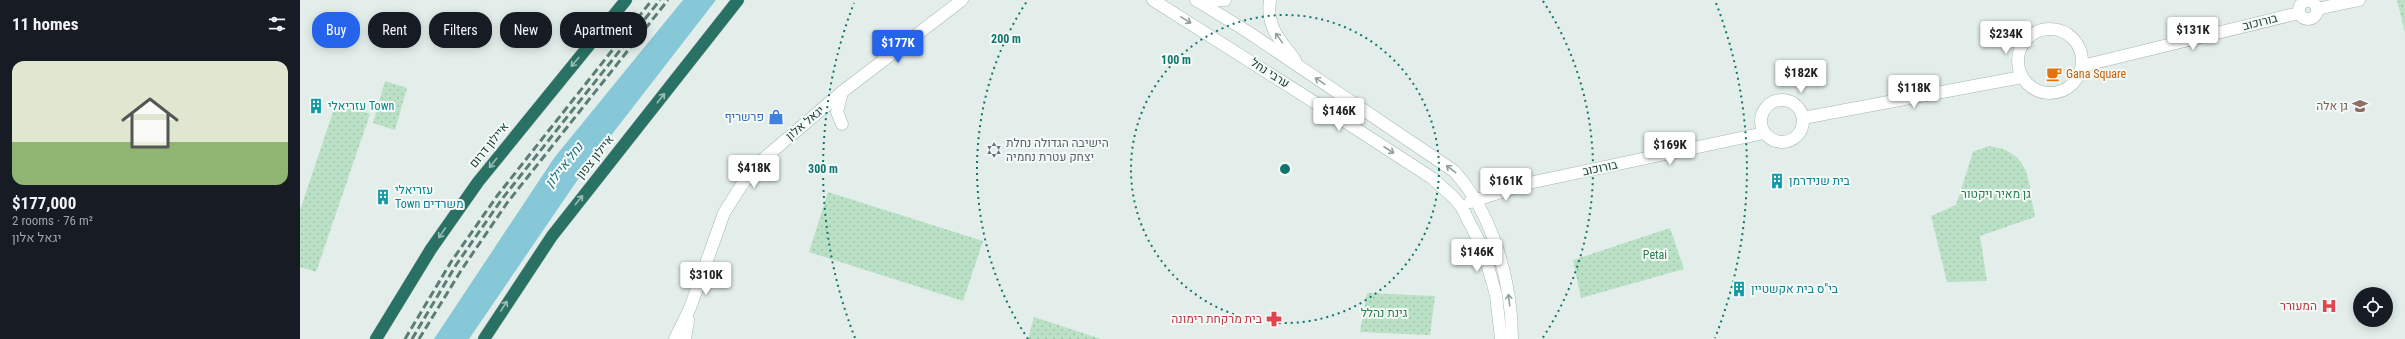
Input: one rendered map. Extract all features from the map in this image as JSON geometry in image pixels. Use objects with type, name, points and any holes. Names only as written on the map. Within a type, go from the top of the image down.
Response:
[{"type":"highway","name":"איילון דרום","points":[[376,339],[431,249],[478,182],[626,0]]},
{"type":"highway","name":"איילון צפון","points":[[484,339],[552,236],[738,0]]},
{"type":"highway","points":[[696,54],[744,0]]},
{"type":"street","name":"יגאל אלון","points":[[675,339],[690,308],[724,213],[741,186],[771,151],[842,92],[962,0]]},
{"type":"street","name":"ערבי נחל","points":[[1153,0],[1237,51],[1432,178],[1461,206],[1483,248],[1496,295],[1501,339]]},
{"type":"street","points":[[1197,0],[1225,0]]},
{"type":"street","name":"ערבי נחל","points":[[1197,0],[1454,171],[1476,198],[1506,273],[1512,322],[1512,339]]},
{"type":"street","points":[[1270,0],[1270,23],[1276,35],[1302,69]]},
{"type":"street","name":"בורוכוב","points":[[2082,66],[2299,13],[2304,19],[2310,19],[2314,17],[2317,9],[2359,0]]},
{"type":"street","points":[[2046,29],[2056,29],[2073,38],[2082,56],[2082,66],[2074,82],[2059,92],[2048,94],[2038,91],[2022,77],[2018,57],[2021,47],[2027,38],[2035,32],[2046,29]]},
{"type":"street","points":[[1803,118],[2022,77]]},
{"type":"street","points":[[842,92],[837,112],[842,124]]},
{"type":"street","points":[[1778,101],[1790,102],[1796,105],[1803,118],[1802,129],[1792,140],[1777,142],[1764,133],[1761,118],[1768,106],[1778,101]]},
{"type":"street","name":"בורוכוב","points":[[1461,206],[1476,198],[1529,183],[1764,133]]},
{"type":"street","name":"יגאל אלון","points":[[686,339],[690,308]]},
{"type":"green space","points":[[2397,0],[2405,0],[2405,33]]},
{"type":"green space","points":[[385,81],[407,88],[395,130],[373,123]]},
{"type":"green space","points":[[336,103],[370,114],[316,272],[300,267],[300,210]]},
{"type":"green space","name":"גן מאיר ויקטור","points":[[1988,146],[2002,149],[2013,154],[2020,161],[2029,180],[2035,217],[1980,236],[1987,281],[1947,282],[1931,216],[1956,205],[1973,152]]},
{"type":"green space","points":[[828,192],[983,241],[963,301],[809,252]]},
{"type":"green space","name":"Petai","points":[[1670,228],[1684,269],[1581,298],[1573,260]]},
{"type":"green space","name":"גינת נהלל","points":[[1367,293],[1435,296],[1430,335],[1360,332]]},
{"type":"green space","points":[[1034,317],[1101,339],[1028,339]]},
{"type":"water","name":"נחל איילון","points":[[683,0],[716,0],[585,169],[469,339],[434,339],[554,158],[644,48],[647,48],[647,44]]},
{"type":"railway","points":[[405,339],[451,262],[497,196],[652,0]]},
{"type":"railway","points":[[412,339],[456,265],[502,199],[660,0]]},
{"type":"railway","points":[[419,339],[462,269],[507,203],[668,0]]},
{"type":"place","name":"Gana Square","points":[[2054,74]]},
{"type":"place","name":"עזריאלי Town","points":[[316,106]]},
{"type":"place","name":"גן אלה","points":[[2360,106]]},
{"type":"place","name":"פרשריף","points":[[776,117]]},
{"type":"place","name":"הישיבה הגדולה נחלת יצחק עטרת נחמיה","points":[[994,150]]},
{"type":"place","name":"בית שנידרמן","points":[[1777,181]]},
{"type":"place","name":"עזריאלי Town משרדים","points":[[383,197]]},
{"type":"place","name":"בי\"ס בית אקשטיין","points":[[1739,289]]},
{"type":"place","name":"המעורר","points":[[2329,306]]},
{"type":"place","name":"בית מרקחת רימונה","points":[[1274,319]]}]
